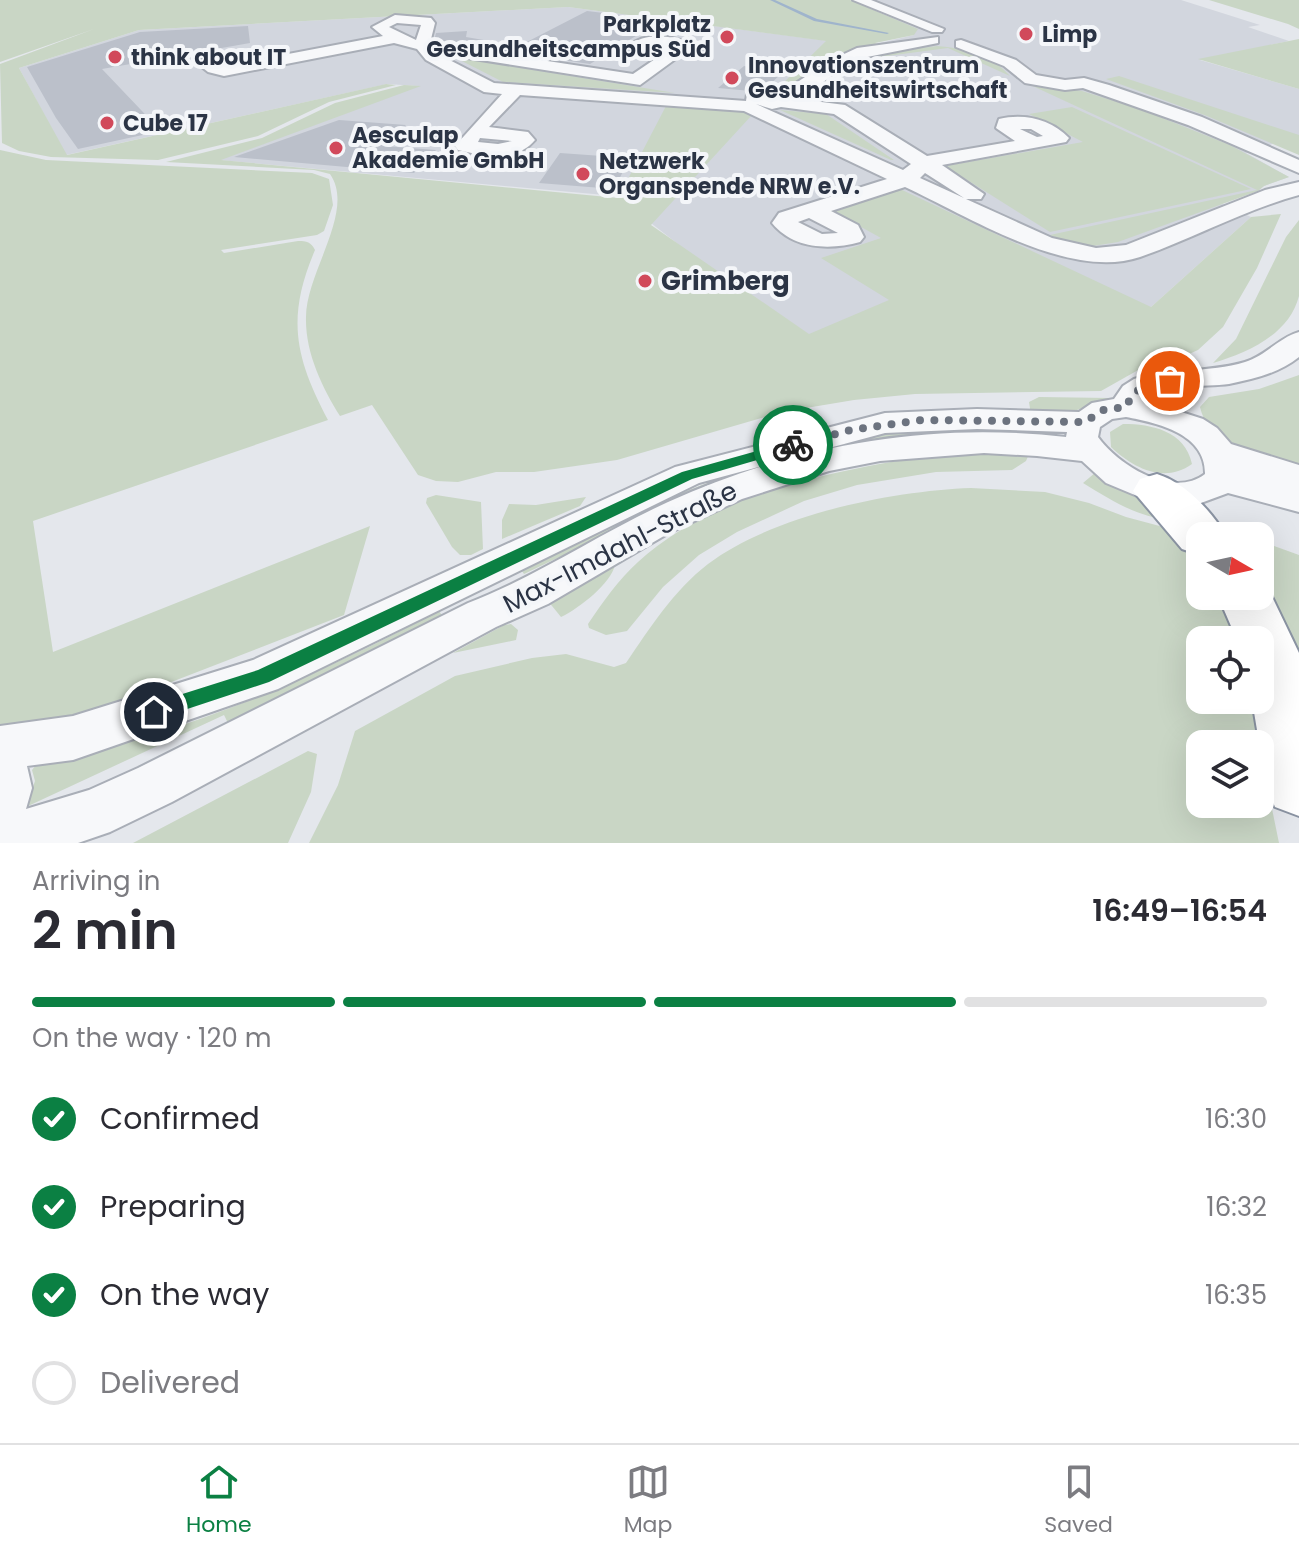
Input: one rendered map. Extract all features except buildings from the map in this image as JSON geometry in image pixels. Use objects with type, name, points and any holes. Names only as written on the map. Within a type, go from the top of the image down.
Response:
[{"type":"highway","points":[[1157,491],[1187,522]]},
{"type":"highway","points":[[1253,610],[1276,673],[1299,784]]},
{"type":"street","points":[[859,0],[961,44],[1029,63]]},
{"type":"street","points":[[422,46],[428,23],[422,19],[404,18],[381,23],[381,29],[395,38],[422,46],[844,112],[1026,233]]},
{"type":"street","points":[[754,109],[779,102],[854,54],[935,34],[978,34],[1029,63]]},
{"type":"street","points":[[961,44],[978,34]]},
{"type":"street","points":[[250,67],[395,38]]},
{"type":"street","points":[[422,46],[431,57],[485,86],[736,105],[754,109],[904,180],[1063,249],[1113,255],[1130,252],[1299,188]]},
{"type":"street","points":[[636,79],[675,53]]},
{"type":"street","points":[[1029,63],[1023,76],[1065,85],[1079,75],[1299,167]]},
{"type":"street","points":[[476,132],[515,90]]},
{"type":"street","points":[[811,210],[904,180],[925,163],[1035,144]]},
{"type":"street","points":[[1247,207],[1272,204],[1299,206]]},
{"type":"street","points":[[1176,419],[1176,407],[1184,395],[1226,376],[1274,361],[1299,341]]},
{"type":"street","points":[[1126,407],[1133,392],[1152,382],[1226,376]]},
{"type":"street","points":[[1087,437],[1103,410],[1126,407],[1151,411],[1176,419],[1203,435],[1220,465],[1299,499]]},
{"type":"street","name":"Max-Imdahl-Straße","points":[[0,748],[73,738],[263,676],[471,599],[531,595],[679,511],[799,466],[865,451],[943,441],[1032,442],[1087,437],[1125,480],[1157,491],[1189,494],[1206,490],[1220,465]]},
{"type":"street","points":[[1220,465],[1299,477]]},
{"type":"street","name":"Max-Imdahl-Straße","points":[[8,843],[39,829],[92,814],[142,791],[471,599]]},
{"type":"street","points":[[0,764],[5,770],[9,794],[0,813]]},
{"type":"shaded area","points":[[850,0],[1181,0],[1260,25],[1248,27],[1289,41],[1200,60],[1299,89],[1299,135],[1246,153],[1289,177],[1258,191],[1216,201],[1251,217],[1151,307],[814,338],[687,251],[616,196],[219,160],[418,86],[387,84],[66,155],[19,68],[139,30],[568,7],[867,46],[914,35],[885,14]]},
{"type":"green space","points":[[0,0],[850,0],[918,29],[914,35],[875,43],[879,45],[840,55],[794,87],[770,96],[826,41],[568,7],[139,30],[19,68],[67,155],[386,84],[396,85],[329,102],[258,136],[158,160],[51,157],[19,151],[2,143],[0,64],[94,29],[0,62]]},
{"type":"green space","points":[[1209,0],[1299,0],[1299,29],[1288,24]]},
{"type":"green space","points":[[1299,39],[1299,89],[1198,59],[1289,41]]},
{"type":"green space","points":[[947,47],[987,58],[1010,76],[948,48],[865,59],[901,50]]},
{"type":"green space","points":[[454,57],[675,93],[503,82]]},
{"type":"green space","points":[[864,59],[822,91],[818,88],[848,67]]},
{"type":"green space","points":[[1119,76],[1299,135],[1299,155],[1207,116],[1106,79]]},
{"type":"green space","points":[[1024,82],[1082,91],[1140,109],[1230,145],[1289,177],[1258,191],[1118,242],[1093,246],[1054,237],[1050,235],[1257,190]]},
{"type":"green space","points":[[404,85],[421,86],[221,160],[618,198],[666,106],[743,111],[752,115],[651,225],[809,334],[889,300],[821,258],[881,238],[834,212],[900,189],[1151,307],[1251,217],[1281,214],[1257,268],[1223,327],[1198,350],[1140,369],[1101,391],[915,394],[854,400],[782,412],[617,460],[534,472],[496,472],[458,482],[436,481],[418,475],[372,405],[340,416],[316,369],[308,343],[306,317],[313,281],[334,224],[336,189],[330,174],[314,170],[166,162],[262,138],[335,103]]},
{"type":"green space","points":[[1072,107],[1251,189],[1050,232],[945,166],[1083,142],[1029,114]]},
{"type":"green space","points":[[780,110],[826,114],[894,160],[891,160]]},
{"type":"green space","points":[[0,150],[46,160],[312,173],[329,179],[333,205],[324,231],[317,235],[221,250],[224,253],[298,241],[308,242],[315,250],[300,296],[298,337],[308,376],[328,420],[33,521],[53,652],[370,526],[344,615],[81,717],[0,725]]},
{"type":"green space","points":[[1299,220],[1299,296],[1294,310],[1276,332],[1253,348],[1213,363],[1236,339],[1286,237]]},
{"type":"green space","points":[[1299,375],[1299,471],[1240,450],[1214,433],[1205,421],[1200,407],[1209,397],[1259,389]]},
{"type":"green space","points":[[1039,397],[1110,398],[1066,414],[1031,415],[1029,402]]},
{"type":"green space","points":[[1123,424],[1156,428],[1175,437],[1188,453],[1192,464],[1171,473],[1139,467],[1111,447],[1110,432]]},
{"type":"green space","points":[[1014,426],[1018,435],[982,435],[670,504],[524,574],[520,568],[637,510],[754,465],[892,429]]},
{"type":"green space","points":[[968,449],[1029,454],[1026,461],[1012,470],[936,472],[857,485],[804,501],[737,532],[699,555],[663,587],[627,631],[606,635],[589,628],[588,624],[605,599],[638,562],[672,536],[710,514],[794,483],[883,463]]},
{"type":"green space","points":[[1096,472],[1148,500],[1170,520],[1135,511],[1083,483]]},
{"type":"green space","points":[[971,488],[1045,492],[1182,532],[1186,537],[1186,610],[1229,610],[1234,626],[1186,626],[1186,714],[1253,714],[1256,730],[1186,730],[1186,818],[1274,818],[1279,843],[309,843],[338,785],[355,731],[455,676],[532,658],[566,654],[614,667],[626,663],[684,586],[708,564],[735,547],[765,532],[834,509],[870,500]]},
{"type":"green space","points":[[436,495],[481,502],[483,549],[471,555],[460,555],[452,547],[426,503],[427,498]]},
{"type":"green space","points":[[586,497],[580,506],[502,539],[502,520],[509,504],[536,505]]},
{"type":"green space","points":[[1274,546],[1299,555],[1299,687],[1268,610],[1274,610]]},
{"type":"green space","points":[[615,565],[601,587],[569,613],[561,617],[548,601]]},
{"type":"green space","points":[[439,611],[443,617],[229,725],[224,715],[26,807],[35,781],[32,770],[37,764],[143,738],[244,702],[342,660]]},
{"type":"green space","points":[[511,624],[518,630],[516,640],[453,653],[504,625]]},
{"type":"green space","points":[[308,751],[317,754],[311,792],[288,843],[133,843]]},
{"type":"waterway","points":[[772,0],[816,20],[887,33]]},
{"type":"way so far","points":[[793,445],[885,423],[921,420],[1085,422],[1103,410],[1126,407],[1133,392],[1152,382],[1170,381]]},
{"type":"place","name":"Limp","points":[[1026,34]]},
{"type":"place","name":"Parkplatz Gesundheitscampus Süd","points":[[727,37]]},
{"type":"place","name":"think about IT","points":[[115,57]]},
{"type":"place","name":"Innovationszentrum Gesundheitswirtschaft","points":[[732,78]]},
{"type":"place","name":"Cube 17","points":[[107,123]]},
{"type":"place","name":"Aesculap Akademie GmbH","points":[[336,148]]},
{"type":"place","name":"Netzwerk Organspende NRW e.V.","points":[[583,174]]},
{"type":"place","name":"Grimberg","points":[[645,281]]},
{"type":"route","points":[[154,712],[263,676],[687,475],[793,445]]}]
